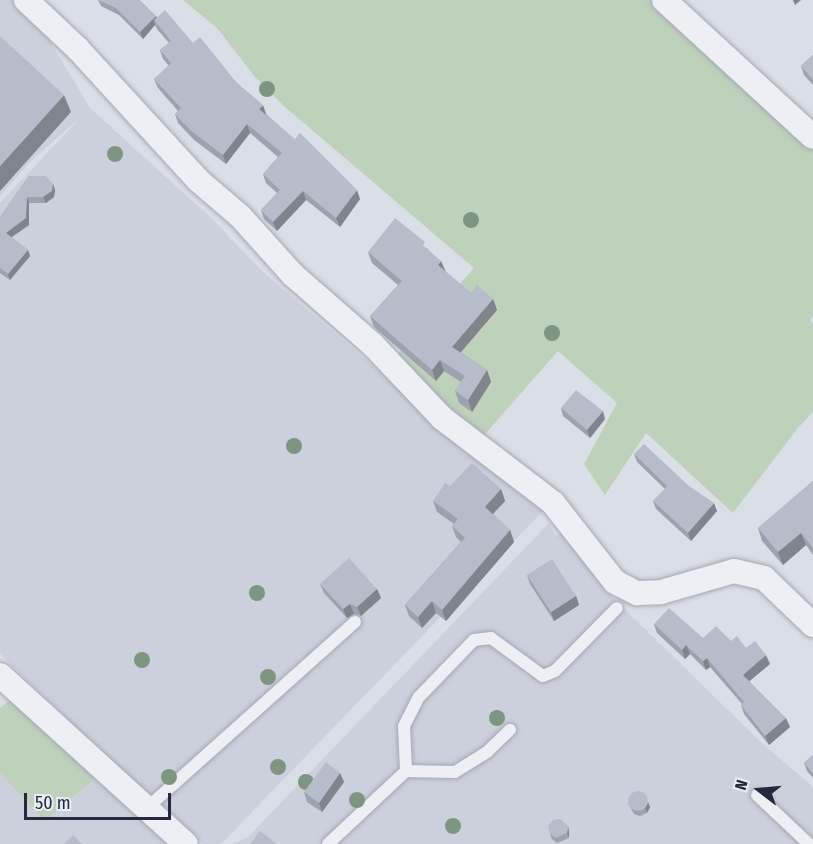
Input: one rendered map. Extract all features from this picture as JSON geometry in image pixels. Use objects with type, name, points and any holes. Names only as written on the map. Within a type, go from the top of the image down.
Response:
[{"type":"street","points":[[26,0],[85,56],[200,182],[240,216],[292,274],[373,345],[442,418],[554,503],[615,582],[637,593],[661,592],[734,571],[764,578],[813,625]]},
{"type":"street","points":[[664,0],[813,137]]},
{"type":"street","points":[[0,675],[186,844]]},
{"type":"lane","points":[[406,771],[404,726],[419,697],[474,640],[491,638],[543,676],[555,671],[617,608]]},
{"type":"lane","points":[[147,808],[356,622]]},
{"type":"lane","points":[[328,844],[406,771],[455,772],[487,753],[510,730]]},
{"type":"lane","points":[[757,795],[809,844]]},
{"type":"shaded area","points":[[0,0],[25,0],[90,108],[209,216],[263,272],[543,511],[221,844],[203,844],[153,801],[0,654],[0,203],[82,116],[32,160],[0,196]]},
{"type":"shaded area","points":[[549,523],[555,536],[565,533],[579,556],[616,601],[764,745],[813,787],[813,844],[232,844],[248,837]]},
{"type":"shaded area","points":[[0,770],[100,774],[182,844],[0,844]]},
{"type":"green space","points":[[183,0],[666,0],[813,133],[813,316],[810,320],[813,324],[813,412],[797,429],[733,513],[646,433],[605,495],[584,464],[617,403],[558,351],[479,441],[397,355],[474,268],[285,107],[255,77],[217,28]]},
{"type":"green space","points":[[10,700],[100,774],[45,821],[0,773],[0,708]]},
{"type":"building","points":[[98,0],[140,0],[156,16],[140,32],[116,8]]},
{"type":"building","points":[[165,10],[193,43],[200,37],[236,82],[263,105],[259,109],[295,139],[300,133],[357,190],[336,218],[303,191],[273,222],[261,210],[280,190],[263,174],[282,153],[247,124],[223,155],[190,130],[175,114],[181,108],[154,79],[171,63],[160,50],[171,41],[154,20]]},
{"type":"building","points":[[0,36],[64,95],[0,166]]},
{"type":"building","points":[[813,55],[813,80],[801,66]]},
{"type":"building","points":[[29,176],[46,176],[53,184],[52,191],[43,197],[27,197],[26,218],[6,233],[28,250],[8,274],[0,268],[0,217]]},
{"type":"building","points":[[395,218],[425,242],[423,245],[441,261],[438,265],[471,293],[477,285],[493,299],[452,347],[487,370],[468,400],[455,391],[465,376],[440,360],[432,370],[370,316],[402,281],[368,252]]},
{"type":"building","points":[[576,390],[603,411],[587,430],[561,408]]},
{"type":"building","points":[[644,444],[689,486],[714,503],[688,533],[653,501],[667,486],[634,454]]},
{"type":"building","points":[[472,463],[501,489],[485,507],[510,530],[442,610],[432,601],[418,617],[405,605],[465,538],[452,526],[458,519],[433,501],[445,483],[450,486]]},
{"type":"building","points":[[813,481],[813,548],[801,533],[778,552],[758,528]]},
{"type":"building","points":[[349,558],[377,589],[357,607],[350,604],[343,609],[320,584]]},
{"type":"building","points":[[552,559],[576,596],[551,612],[527,575]]},
{"type":"building","points":[[669,608],[703,638],[716,626],[731,641],[737,636],[746,648],[755,641],[766,655],[743,675],[786,718],[765,736],[741,705],[744,702],[707,658],[703,661],[686,645],[682,650],[654,624]]},
{"type":"building","points":[[813,755],[813,773],[804,763]]},
{"type":"building","points":[[326,762],[340,773],[319,803],[304,792]]},
{"type":"building","points":[[638,791],[645,794],[648,801],[645,808],[638,811],[631,808],[628,801],[631,794]]},
{"type":"building","points":[[560,819],[568,826],[567,833],[556,838],[550,834],[548,826],[553,820]]},
{"type":"building","points":[[260,831],[277,844],[250,844]]},
{"type":"building","points":[[73,835],[82,844],[64,844]]}]
